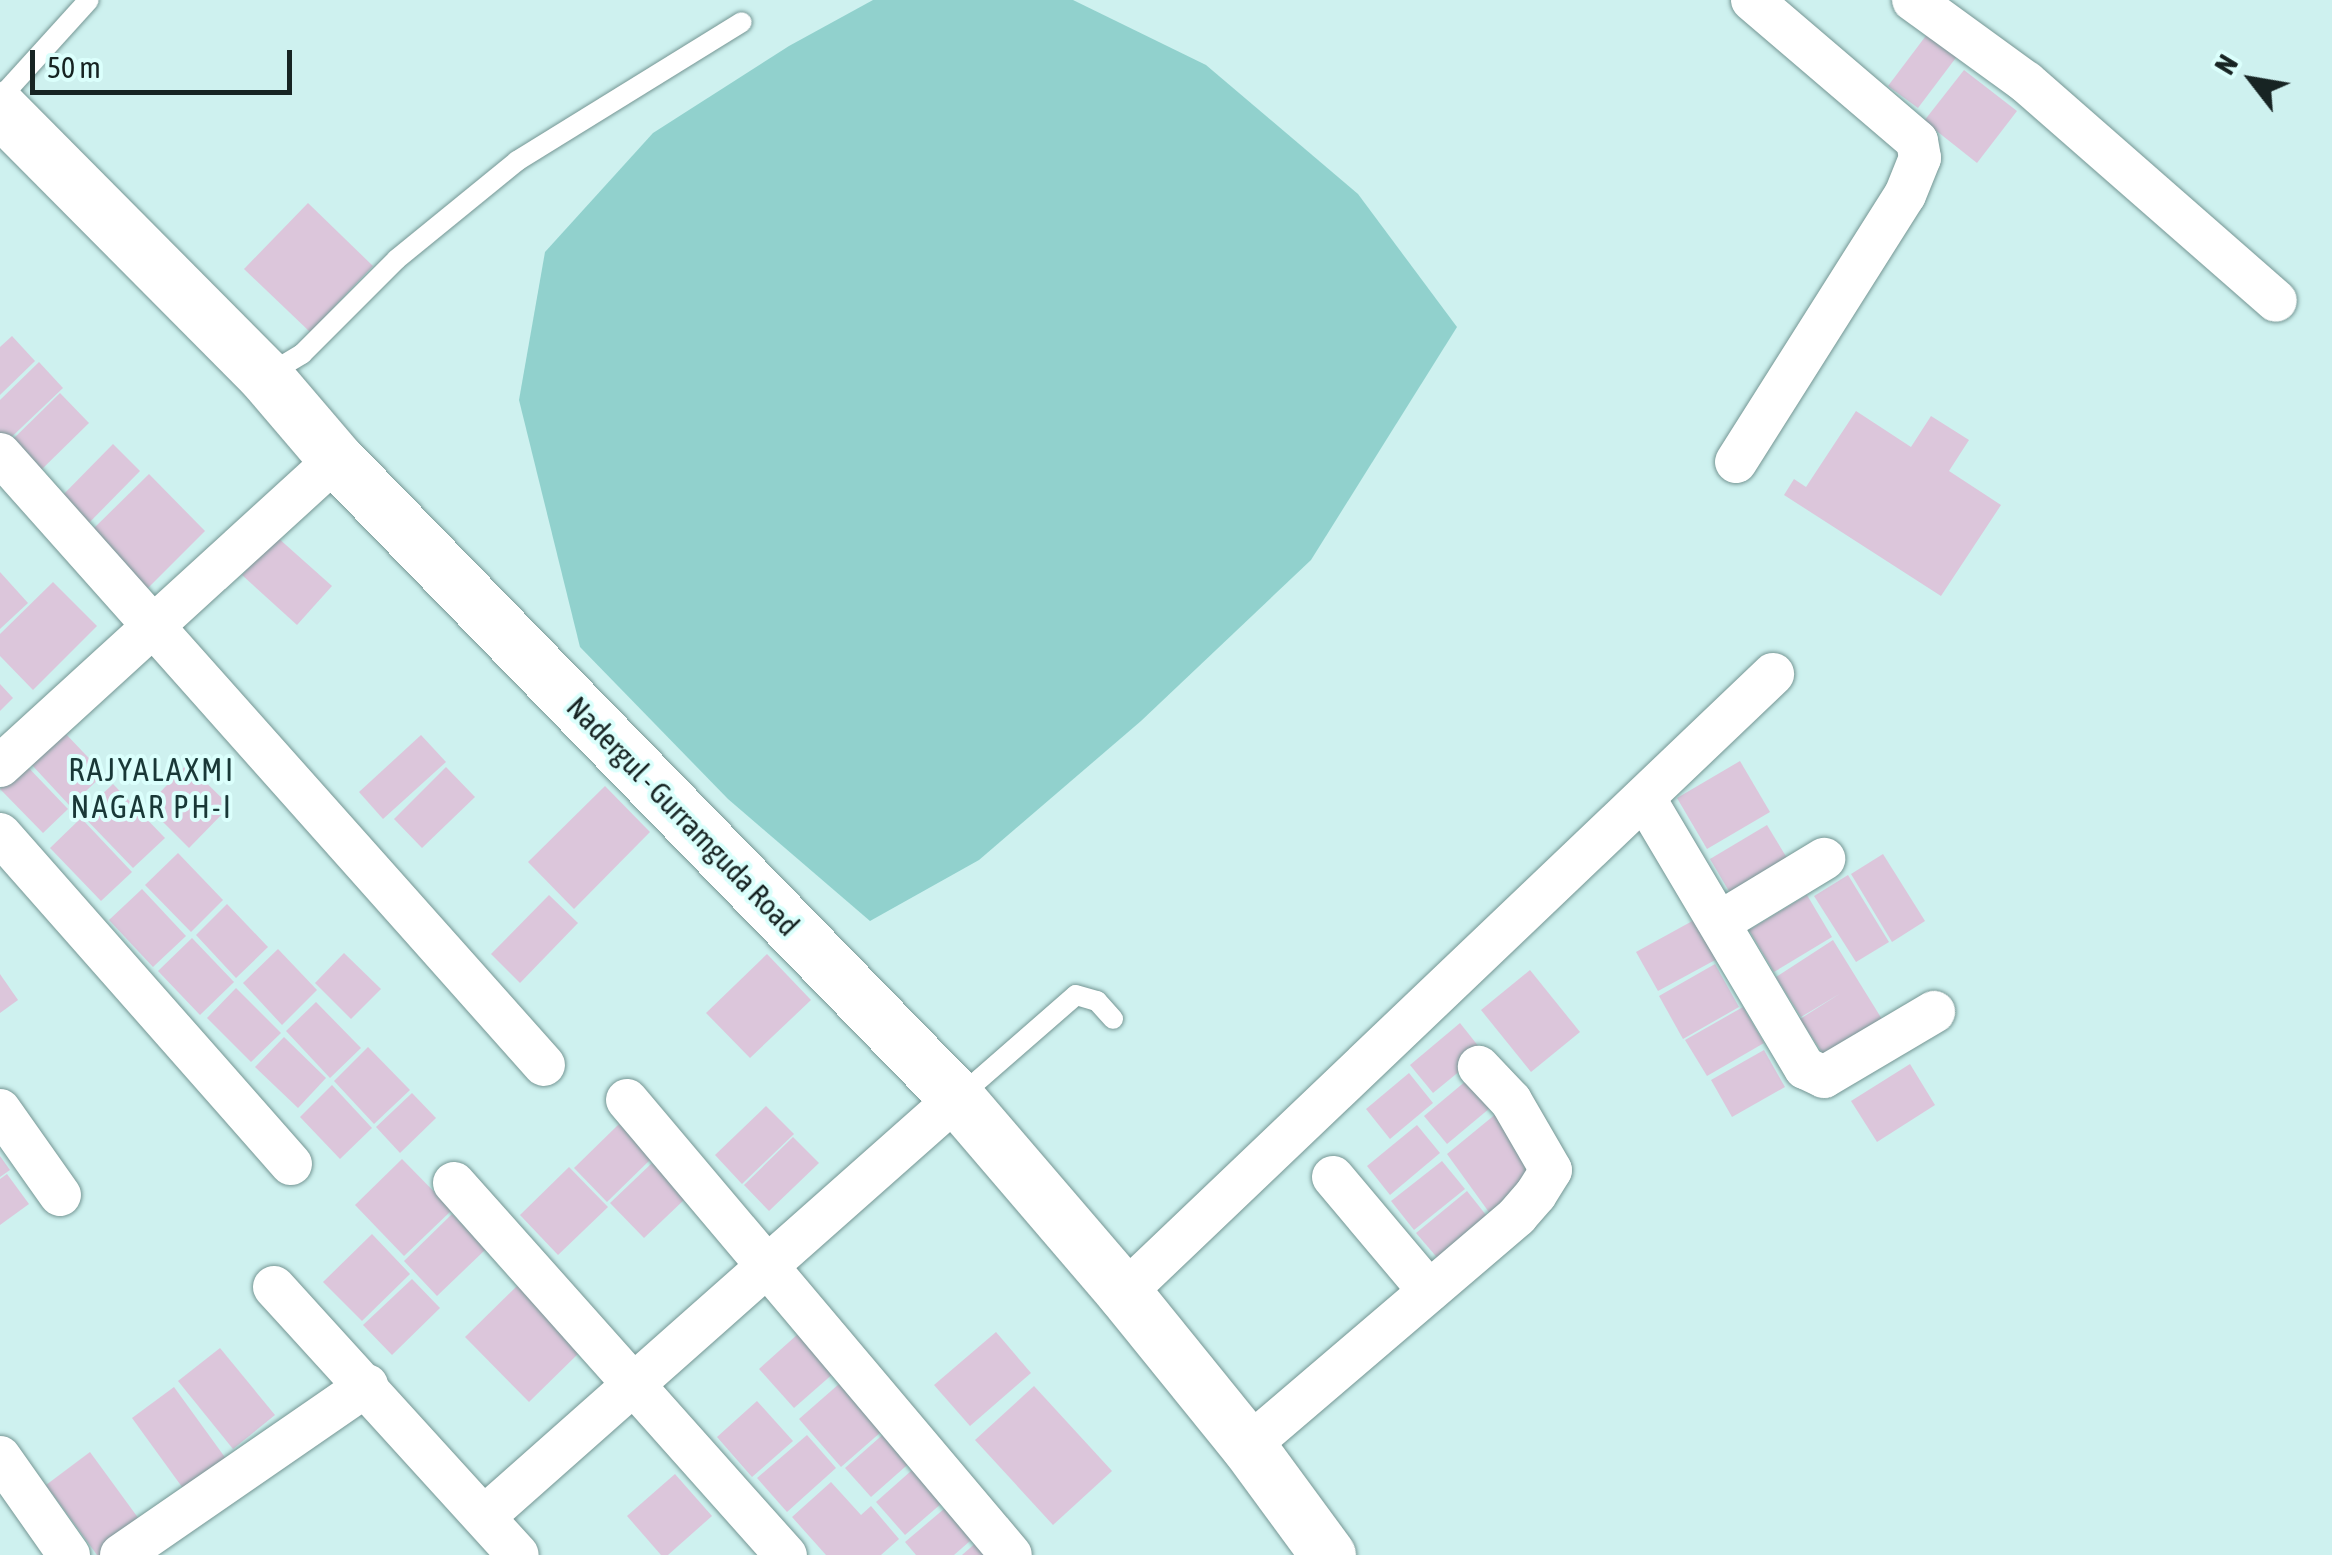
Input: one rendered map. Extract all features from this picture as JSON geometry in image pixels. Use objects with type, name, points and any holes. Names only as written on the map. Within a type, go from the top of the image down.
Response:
[{"type":"main road","name":"Nadergul - Gurramguda Road","points":[[0,109],[265,376],[336,460],[958,1098],[1124,1292],[1248,1446],[1328,1555]]},
{"type":"street","points":[[1736,462],[1905,195],[1920,158],[1917,141],[1752,0]]},
{"type":"street","points":[[1913,0],[2026,82],[2276,301]]},
{"type":"street","points":[[0,454],[544,1064]]},
{"type":"street","points":[[0,766],[336,460]]},
{"type":"street","points":[[1124,1292],[1773,674]]},
{"type":"street","points":[[1645,800],[1805,1068],[1824,1077],[1934,1012]]},
{"type":"street","points":[[0,834],[291,1164]]},
{"type":"street","points":[[1720,922],[1824,859]]},
{"type":"street","points":[[1248,1446],[1518,1216],[1551,1170],[1511,1101],[1479,1066]]},
{"type":"street","points":[[484,1516],[636,1386],[958,1098]]},
{"type":"street","points":[[627,1100],[1011,1555]]},
{"type":"street","points":[[0,1110],[60,1195]]},
{"type":"street","points":[[1332,1177],[1429,1290]]},
{"type":"street","points":[[454,1183],[786,1555]]},
{"type":"street","points":[[274,1288],[367,1385],[518,1555]]},
{"type":"street","points":[[121,1555],[367,1385]]},
{"type":"street","points":[[0,1458],[69,1555]]},
{"type":"lane","points":[[0,98],[90,0]]},
{"type":"lane","points":[[265,376],[302,354],[397,258],[517,161],[742,22]]},
{"type":"lane","points":[[958,1098],[1076,996],[1098,1001],[1114,1020]]},
{"type":"shaded area","points":[[873,0],[1073,0],[1206,65],[1358,194],[1457,327],[1311,560],[1141,721],[979,860],[870,921],[728,799],[580,647],[519,400],[545,252],[653,133],[789,46]]},
{"type":"building","points":[[1928,33],[1958,55],[1918,108],[1888,86]]},
{"type":"building","points":[[1964,70],[2017,111],[1977,163],[1924,121]]},
{"type":"building","points":[[308,203],[373,266],[310,332],[244,269]]},
{"type":"building","points":[[12,336],[35,361],[0,395],[0,347]]},
{"type":"building","points":[[39,362],[63,388],[0,448],[0,400]]},
{"type":"building","points":[[60,393],[89,423],[37,474],[8,444]]},
{"type":"building","points":[[1856,411],[1911,447],[1931,416],[1969,440],[1949,471],[2001,505],[1941,596],[1784,495],[1794,479],[1806,487]]},
{"type":"building","points":[[113,444],[140,471],[82,530],[55,503]]},
{"type":"building","points":[[149,474],[205,531],[145,591],[89,533]]},
{"type":"building","points":[[277,537],[332,586],[297,625],[242,575]]},
{"type":"building","points":[[0,572],[28,603],[0,629]]},
{"type":"building","points":[[53,582],[97,626],[33,690],[0,656],[0,634]]},
{"type":"building","points":[[0,684],[13,698],[0,711]]},
{"type":"building","points":[[64,732],[104,774],[70,806],[31,764]]},
{"type":"building","points":[[421,735],[446,762],[383,819],[359,792]]},
{"type":"building","points":[[1740,761],[1770,812],[1707,849],[1677,798]]},
{"type":"building","points":[[25,764],[68,809],[43,833],[0,789]]},
{"type":"building","points":[[187,764],[230,806],[189,848],[147,806]]},
{"type":"building","points":[[446,767],[475,797],[422,848],[394,819]]},
{"type":"building","points":[[113,784],[165,838],[133,868],[81,814]]},
{"type":"building","points":[[605,786],[650,832],[574,909],[528,862]]},
{"type":"building","points":[[81,818],[132,872],[101,901],[50,848]]},
{"type":"building","points":[[1767,825],[1790,863],[1733,898],[1710,859]]},
{"type":"building","points":[[178,853],[223,900],[191,932],[145,885]]},
{"type":"building","points":[[1883,854],[1925,921],[1892,942],[1851,874]]},
{"type":"building","points":[[1848,875],[1889,942],[1856,962],[1814,896]]},
{"type":"building","points":[[142,889],[186,936],[153,967],[109,920]]},
{"type":"building","points":[[549,895],[578,923],[520,983],[491,954]]},
{"type":"building","points":[[1807,895],[1832,937],[1774,972],[1749,930]]},
{"type":"building","points":[[227,904],[268,947],[236,978],[196,935]]},
{"type":"building","points":[[1696,919],[1717,959],[1658,991],[1636,952]]},
{"type":"building","points":[[192,938],[234,982],[200,1015],[158,971]]},
{"type":"building","points":[[1833,940],[1885,1024],[1827,1060],[1800,1019],[1841,993],[1801,1017],[1776,977]]},
{"type":"building","points":[[278,949],[317,990],[282,1025],[243,983]]},
{"type":"building","points":[[344,953],[381,989],[351,1019],[315,983]]},
{"type":"building","points":[[767,954],[811,1000],[750,1058],[706,1013]]},
{"type":"building","points":[[1715,964],[1739,1007],[1683,1039],[1659,996]]},
{"type":"building","points":[[1530,970],[1580,1032],[1531,1072],[1481,1010]]},
{"type":"building","points":[[0,974],[18,1000],[0,1013]]},
{"type":"building","points":[[236,988],[281,1033],[251,1062],[207,1018]]},
{"type":"building","points":[[316,1002],[361,1048],[330,1078],[286,1031]]},
{"type":"building","points":[[1743,1007],[1764,1043],[1707,1076],[1685,1040]]},
{"type":"building","points":[[1460,1023],[1483,1052],[1433,1093],[1410,1065]]},
{"type":"building","points":[[284,1037],[326,1078],[298,1108],[255,1067]]},
{"type":"building","points":[[368,1047],[410,1090],[374,1124],[334,1081]]},
{"type":"building","points":[[1764,1050],[1785,1087],[1732,1117],[1711,1080]]},
{"type":"building","points":[[1910,1064],[1935,1105],[1877,1142],[1851,1101]]},
{"type":"building","points":[[1409,1073],[1433,1103],[1390,1139],[1366,1109]]},
{"type":"building","points":[[1473,1075],[1496,1103],[1447,1144],[1424,1116]]},
{"type":"building","points":[[332,1085],[372,1128],[340,1159],[300,1117]]},
{"type":"building","points":[[412,1093],[436,1118],[400,1153],[376,1127]]},
{"type":"building","points":[[766,1106],[794,1134],[742,1184],[715,1155]]},
{"type":"building","points":[[1497,1113],[1542,1173],[1491,1215],[1447,1154]]},
{"type":"building","points":[[619,1124],[652,1158],[607,1202],[574,1168]]},
{"type":"building","points":[[1417,1125],[1440,1153],[1390,1195],[1367,1166]]},
{"type":"building","points":[[793,1137],[819,1163],[769,1211],[744,1185]]},
{"type":"building","points":[[0,1156],[10,1170],[0,1177]]},
{"type":"building","points":[[402,1159],[452,1210],[404,1256],[355,1205]]},
{"type":"building","points":[[1442,1161],[1465,1189],[1414,1230],[1391,1201]]},
{"type":"building","points":[[652,1163],[686,1198],[644,1238],[610,1203]]},
{"type":"building","points":[[569,1167],[608,1207],[558,1255],[520,1215]]},
{"type":"building","points":[[7,1174],[29,1204],[0,1225],[0,1179]]},
{"type":"building","points":[[1467,1191],[1490,1220],[1440,1261],[1416,1233]]},
{"type":"building","points":[[452,1214],[486,1249],[437,1296],[404,1261]]},
{"type":"building","points":[[372,1234],[410,1274],[362,1321],[323,1282]]},
{"type":"building","points":[[412,1279],[440,1308],[392,1355],[363,1325]]},
{"type":"building","points":[[518,1285],[582,1350],[529,1402],[465,1337]]},
{"type":"building","points":[[808,1325],[843,1365],[794,1408],[759,1369]]},
{"type":"building","points":[[996,1332],[1031,1373],[970,1426],[934,1385]]},
{"type":"building","points":[[220,1348],[275,1415],[233,1449],[178,1381]]},
{"type":"building","points":[[847,1377],[889,1425],[841,1467],[799,1419]]},
{"type":"building","points":[[1034,1386],[1112,1471],[1053,1525],[975,1440]]},
{"type":"building","points":[[174,1387],[232,1467],[190,1498],[132,1418]]},
{"type":"building","points":[[757,1401],[793,1441],[752,1477],[717,1437]]},
{"type":"building","points":[[888,1430],[914,1459],[871,1497],[845,1468]]},
{"type":"building","points":[[807,1435],[836,1468],[787,1512],[757,1478]]},
{"type":"building","points":[[90,1452],[147,1530],[113,1555],[97,1555],[46,1485]]},
{"type":"building","points":[[920,1463],[949,1497],[905,1535],[876,1502]]},
{"type":"building","points":[[675,1474],[712,1516],[668,1555],[661,1555],[627,1516]]},
{"type":"building","points":[[831,1482],[861,1515],[871,1506],[899,1539],[881,1555],[826,1555],[792,1517]]},
{"type":"building","points":[[951,1503],[978,1534],[954,1555],[916,1555],[905,1542]]},
{"type":"building","points":[[978,1541],[990,1555],[962,1555]]},
{"type":"district","name":"RAJYALAXMI NAGAR PH-I","points":[[152,790]]}]
